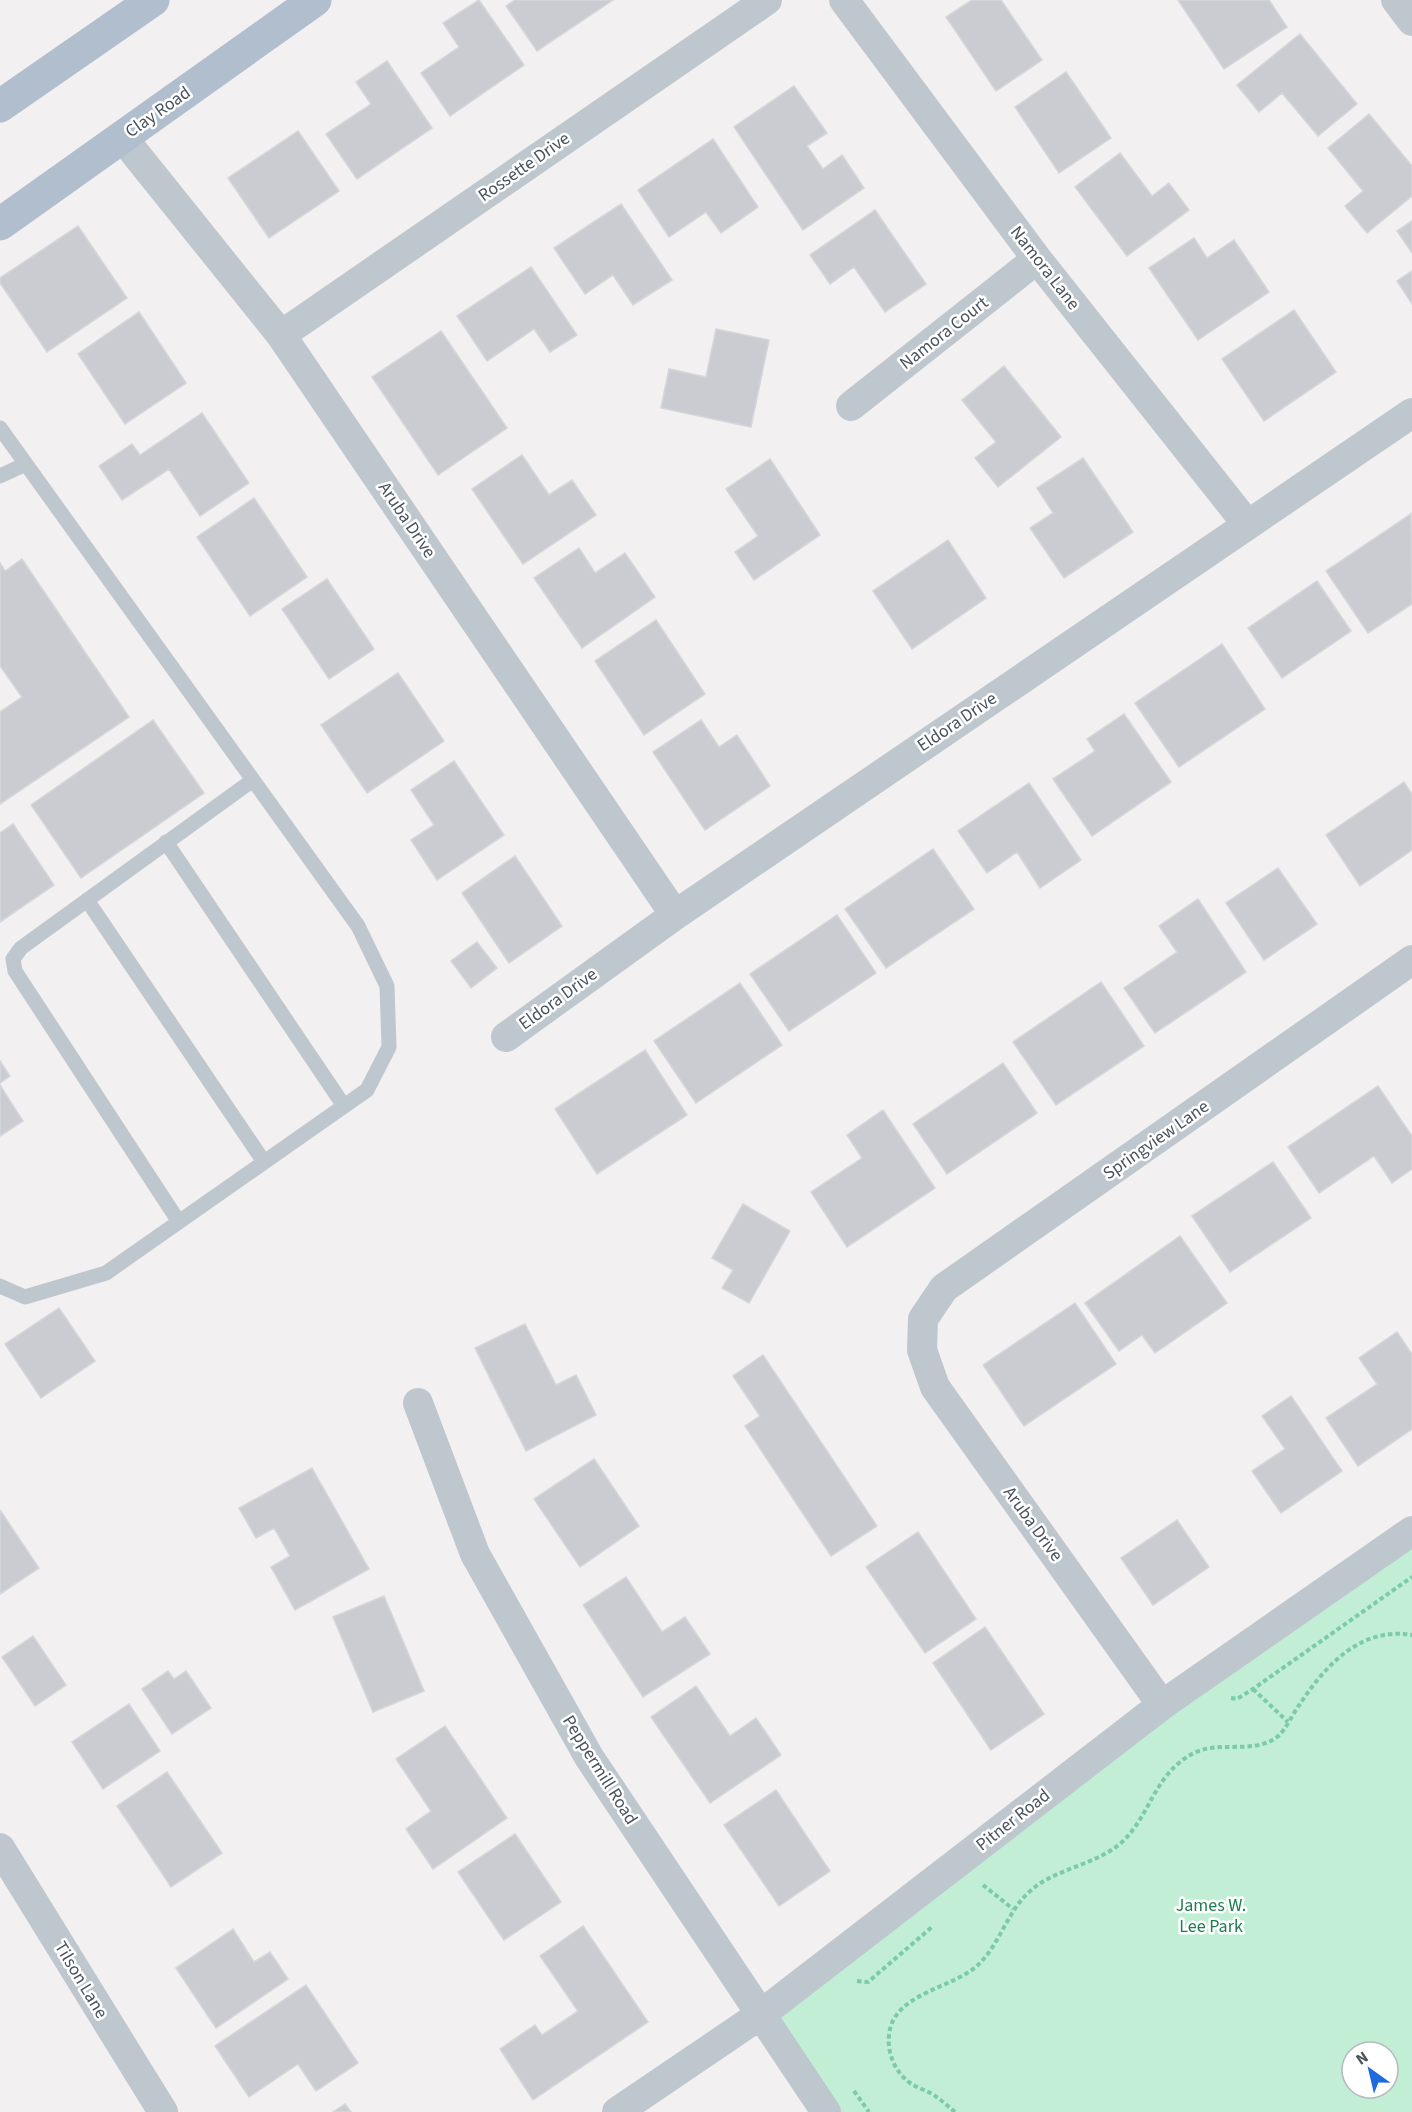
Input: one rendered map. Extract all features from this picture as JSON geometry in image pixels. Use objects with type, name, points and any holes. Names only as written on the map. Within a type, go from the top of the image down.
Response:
[{"type":"main road","points":[[0,106],[153,0]]},
{"type":"main road","name":"Clay Road","points":[[0,224],[315,0]]},
{"type":"street","name":"Rossette Drive","points":[[281,335],[767,0]]},
{"type":"street","points":[[1396,0],[1412,21]]},
{"type":"street","name":"Namora Lane","points":[[847,4],[1037,259],[1246,524]]},
{"type":"street","name":"Aruba Drive","points":[[122,137],[281,335],[675,915]]},
{"type":"street","name":"Namora Court","points":[[851,406],[1037,259]]},
{"type":"street","name":"Eldora Drive","points":[[506,1037],[675,915],[1412,413]]},
{"type":"street","name":"Springview Lane","points":[[922,1335],[923,1319],[944,1288],[1412,960]]},
{"type":"street","name":"Aruba Drive","points":[[922,1335],[922,1350],[934,1387],[1162,1705]]},
{"type":"street","name":"Peppermill Road","points":[[418,1403],[475,1554],[589,1756],[826,2112]]},
{"type":"street","name":"Pitner Road","points":[[617,2112],[760,2015],[1162,1705],[1412,1531]]},
{"type":"street","name":"Tilson Lane","points":[[0,1848],[163,2112]]},
{"type":"lane","points":[[0,428],[358,926],[387,986],[389,1047],[367,1090],[106,1273],[25,1297],[0,1286]]},
{"type":"lane","points":[[0,476],[26,464]]},
{"type":"lane","points":[[179,1221],[15,970],[13,959],[21,948],[253,780]]},
{"type":"lane","points":[[166,842],[344,1106]]},
{"type":"lane","points":[[87,900],[264,1162]]},
{"type":"path","points":[[1237,1699],[1412,1577]]},
{"type":"path","points":[[955,2112],[934,2095],[909,2082],[896,2067],[890,2053],[889,2035],[894,2018],[909,2003],[978,1966],[998,1939],[1013,1909],[1030,1891],[1047,1879],[1094,1860],[1122,1842],[1157,1786],[1174,1765],[1196,1752],[1220,1745],[1255,1746],[1277,1737],[1321,1674],[1337,1657],[1357,1644],[1377,1637],[1412,1635]]},
{"type":"path","points":[[1253,1689],[1288,1722]]},
{"type":"path","points":[[980,1883],[1013,1909]]},
{"type":"path","points":[[868,1982],[940,1920]]},
{"type":"green space","name":"James W. Lee Park","points":[[1412,1531],[1412,2112],[826,2112],[760,2015]]},
{"type":"building","points":[[479,0],[524,65],[450,116],[421,73],[459,47],[443,23]]},
{"type":"building","points":[[515,0],[613,0],[537,51],[506,6]]},
{"type":"building","points":[[972,0],[1001,0],[1042,60],[996,91],[946,17]]},
{"type":"building","points":[[1178,0],[1269,0],[1287,27],[1224,69]]},
{"type":"building","points":[[1300,34],[1357,104],[1318,136],[1282,93],[1259,112],[1237,85]]},
{"type":"building","points":[[387,61],[432,128],[357,179],[326,134],[371,104],[356,82]]},
{"type":"building","points":[[1066,72],[1111,138],[1059,173],[1015,107]]},
{"type":"building","points":[[794,86],[827,133],[807,146],[823,169],[842,155],[864,188],[803,230],[734,127]]},
{"type":"building","points":[[1369,114],[1412,166],[1412,196],[1367,233],[1345,206],[1363,191],[1328,148]]},
{"type":"building","points":[[298,131],[339,191],[269,238],[228,178]]},
{"type":"building","points":[[713,139],[758,207],[721,233],[706,212],[669,237],[638,190]]},
{"type":"building","points":[[1120,153],[1152,196],[1169,183],[1189,210],[1127,256],[1075,187]]},
{"type":"building","points":[[621,204],[672,280],[633,305],[613,275],[585,294],[554,248]]},
{"type":"building","points":[[875,210],[926,284],[885,312],[854,267],[830,284],[810,255]]},
{"type":"building","points":[[1412,221],[1412,253],[1397,231]]},
{"type":"building","points":[[78,226],[127,298],[47,352],[0,283],[0,278]]},
{"type":"building","points":[[1194,238],[1207,258],[1234,240],[1269,292],[1198,340],[1149,268]]},
{"type":"building","points":[[531,267],[577,335],[550,352],[534,329],[487,361],[457,316]]},
{"type":"building","points":[[1412,271],[1412,304],[1397,281]]},
{"type":"building","points":[[1294,310],[1336,372],[1264,421],[1222,359]]},
{"type":"building","points":[[139,312],[186,383],[125,424],[78,354]]},
{"type":"building","points":[[716,329],[769,340],[751,427],[661,408],[669,369],[706,377]]},
{"type":"building","points":[[441,331],[507,428],[438,475],[372,377]]},
{"type":"building","points":[[1004,366],[1061,437],[998,487],[975,458],[996,442],[962,400]]},
{"type":"building","points":[[202,413],[249,483],[200,516],[169,469],[122,500],[99,466],[132,444],[140,455]]},
{"type":"building","points":[[522,455],[549,495],[572,480],[596,515],[523,564],[472,489]]},
{"type":"building","points":[[1083,458],[1133,532],[1064,578],[1030,528],[1053,513],[1037,488]]},
{"type":"building","points":[[770,459],[820,535],[754,580],[735,552],[758,536],[726,489]]},
{"type":"building","points":[[254,498],[307,577],[250,616],[197,537]]},
{"type":"building","points":[[1411,514],[1412,604],[1368,633],[1326,571]]},
{"type":"building","points":[[948,540],[986,598],[912,649],[873,591]]},
{"type":"building","points":[[579,548],[595,573],[625,553],[655,597],[582,648],[534,578]]},
{"type":"building","points":[[22,559],[129,717],[0,804],[0,712],[22,697],[0,666],[0,563],[5,571]]},
{"type":"building","points":[[327,579],[374,649],[329,679],[282,609]]},
{"type":"building","points":[[1317,581],[1351,631],[1282,678],[1248,628]]},
{"type":"building","points":[[656,620],[705,694],[644,735],[595,661]]},
{"type":"building","points":[[1222,644],[1265,709],[1179,767],[1135,703]]},
{"type":"building","points":[[398,673],[444,741],[367,793],[321,725]]},
{"type":"building","points":[[1124,714],[1171,782],[1092,836],[1053,779],[1095,751],[1087,739]]},
{"type":"building","points":[[153,720],[204,793],[81,878],[31,805]]},
{"type":"building","points":[[701,720],[719,747],[737,735],[770,786],[705,830],[653,752]]},
{"type":"building","points":[[454,761],[504,835],[437,880],[411,840],[434,825],[411,790]]},
{"type":"building","points":[[1404,782],[1412,794],[1412,850],[1360,886],[1326,835]]},
{"type":"building","points":[[1029,783],[1081,860],[1040,888],[1017,852],[987,873],[958,831]]},
{"type":"building","points":[[13,824],[54,885],[0,922],[0,833]]},
{"type":"building","points":[[933,849],[974,909],[886,968],[845,909]]},
{"type":"building","points":[[515,856],[562,926],[509,963],[462,893]]},
{"type":"building","points":[[1278,868],[1317,924],[1264,960],[1226,903]]},
{"type":"building","points":[[1198,899],[1246,972],[1155,1033],[1124,988],[1177,952],[1159,926]]},
{"type":"building","points":[[837,915],[876,973],[789,1031],[750,974]]},
{"type":"building","points":[[477,942],[497,968],[471,988],[451,961]]},
{"type":"building","points":[[1101,982],[1144,1046],[1056,1105],[1013,1042]]},
{"type":"building","points":[[740,983],[782,1045],[696,1103],[654,1041]]},
{"type":"building","points":[[645,1050],[687,1115],[597,1174],[555,1109]]},
{"type":"building","points":[[0,1061],[10,1076],[0,1083]]},
{"type":"building","points":[[1003,1063],[1037,1113],[947,1174],[913,1124]]},
{"type":"building","points":[[0,1085],[23,1121],[0,1136]]},
{"type":"building","points":[[1378,1086],[1412,1136],[1412,1169],[1392,1183],[1374,1156],[1319,1193],[1288,1147]]},
{"type":"building","points":[[883,1110],[935,1188],[847,1247],[811,1192],[862,1158],[847,1135]]},
{"type":"building","points":[[1273,1162],[1311,1218],[1230,1272],[1192,1216]]},
{"type":"building","points":[[743,1204],[790,1231],[749,1303],[722,1288],[733,1270],[712,1258]]},
{"type":"building","points":[[1180,1236],[1227,1303],[1155,1353],[1142,1335],[1119,1351],[1085,1303]]},
{"type":"building","points":[[1075,1303],[1116,1364],[1024,1426],[983,1365]]},
{"type":"building","points":[[59,1308],[95,1361],[41,1398],[5,1344]]},
{"type":"building","points":[[525,1324],[556,1385],[576,1375],[596,1415],[526,1451],[475,1348]]},
{"type":"building","points":[[1397,1332],[1412,1354],[1412,1429],[1358,1466],[1326,1418],[1377,1384],[1359,1358]]},
{"type":"building","points":[[763,1355],[877,1526],[831,1556],[745,1426],[760,1416],[733,1376]]},
{"type":"building","points":[[1291,1396],[1342,1471],[1281,1513],[1252,1471],[1285,1449],[1262,1416]]},
{"type":"building","points":[[594,1459],[639,1526],[580,1567],[534,1499]]},
{"type":"building","points":[[312,1468],[369,1569],[295,1610],[271,1567],[290,1556],[274,1528],[256,1538],[239,1508]]},
{"type":"building","points":[[0,1510],[39,1568],[0,1594]]},
{"type":"building","points":[[1177,1520],[1209,1567],[1153,1605],[1121,1558]]},
{"type":"building","points":[[918,1532],[976,1619],[925,1653],[866,1567]]},
{"type":"building","points":[[626,1577],[662,1632],[685,1617],[710,1654],[643,1697],[583,1605]]},
{"type":"building","points":[[384,1596],[424,1691],[373,1712],[333,1617]]},
{"type":"building","points":[[985,1627],[1044,1714],[991,1750],[933,1663]]},
{"type":"building","points":[[33,1636],[66,1685],[35,1706],[2,1657]]},
{"type":"building","points":[[168,1671],[174,1679],[186,1671],[211,1708],[172,1734],[142,1689]]},
{"type":"building","points":[[696,1686],[730,1736],[756,1718],[781,1755],[710,1803],[651,1717]]},
{"type":"building","points":[[129,1704],[160,1751],[103,1789],[72,1742]]},
{"type":"building","points":[[445,1726],[507,1818],[433,1869],[406,1829],[431,1811],[396,1759]]},
{"type":"building","points":[[167,1772],[222,1853],[171,1887],[117,1806]]},
{"type":"building","points":[[776,1790],[830,1871],[779,1906],[724,1825]]},
{"type":"building","points":[[515,1834],[561,1902],[504,1940],[458,1872]]},
{"type":"building","points":[[583,1926],[648,2022],[533,2100],[500,2049],[535,2025],[542,2035],[578,2011],[540,1956]]},
{"type":"building","points":[[233,1929],[254,1962],[270,1952],[288,1979],[216,2028],[176,1968]]},
{"type":"building","points":[[306,1985],[358,2063],[316,2091],[298,2064],[249,2097],[215,2046]]},
{"type":"building","points":[[345,2104],[351,2112],[333,2112]]}]
